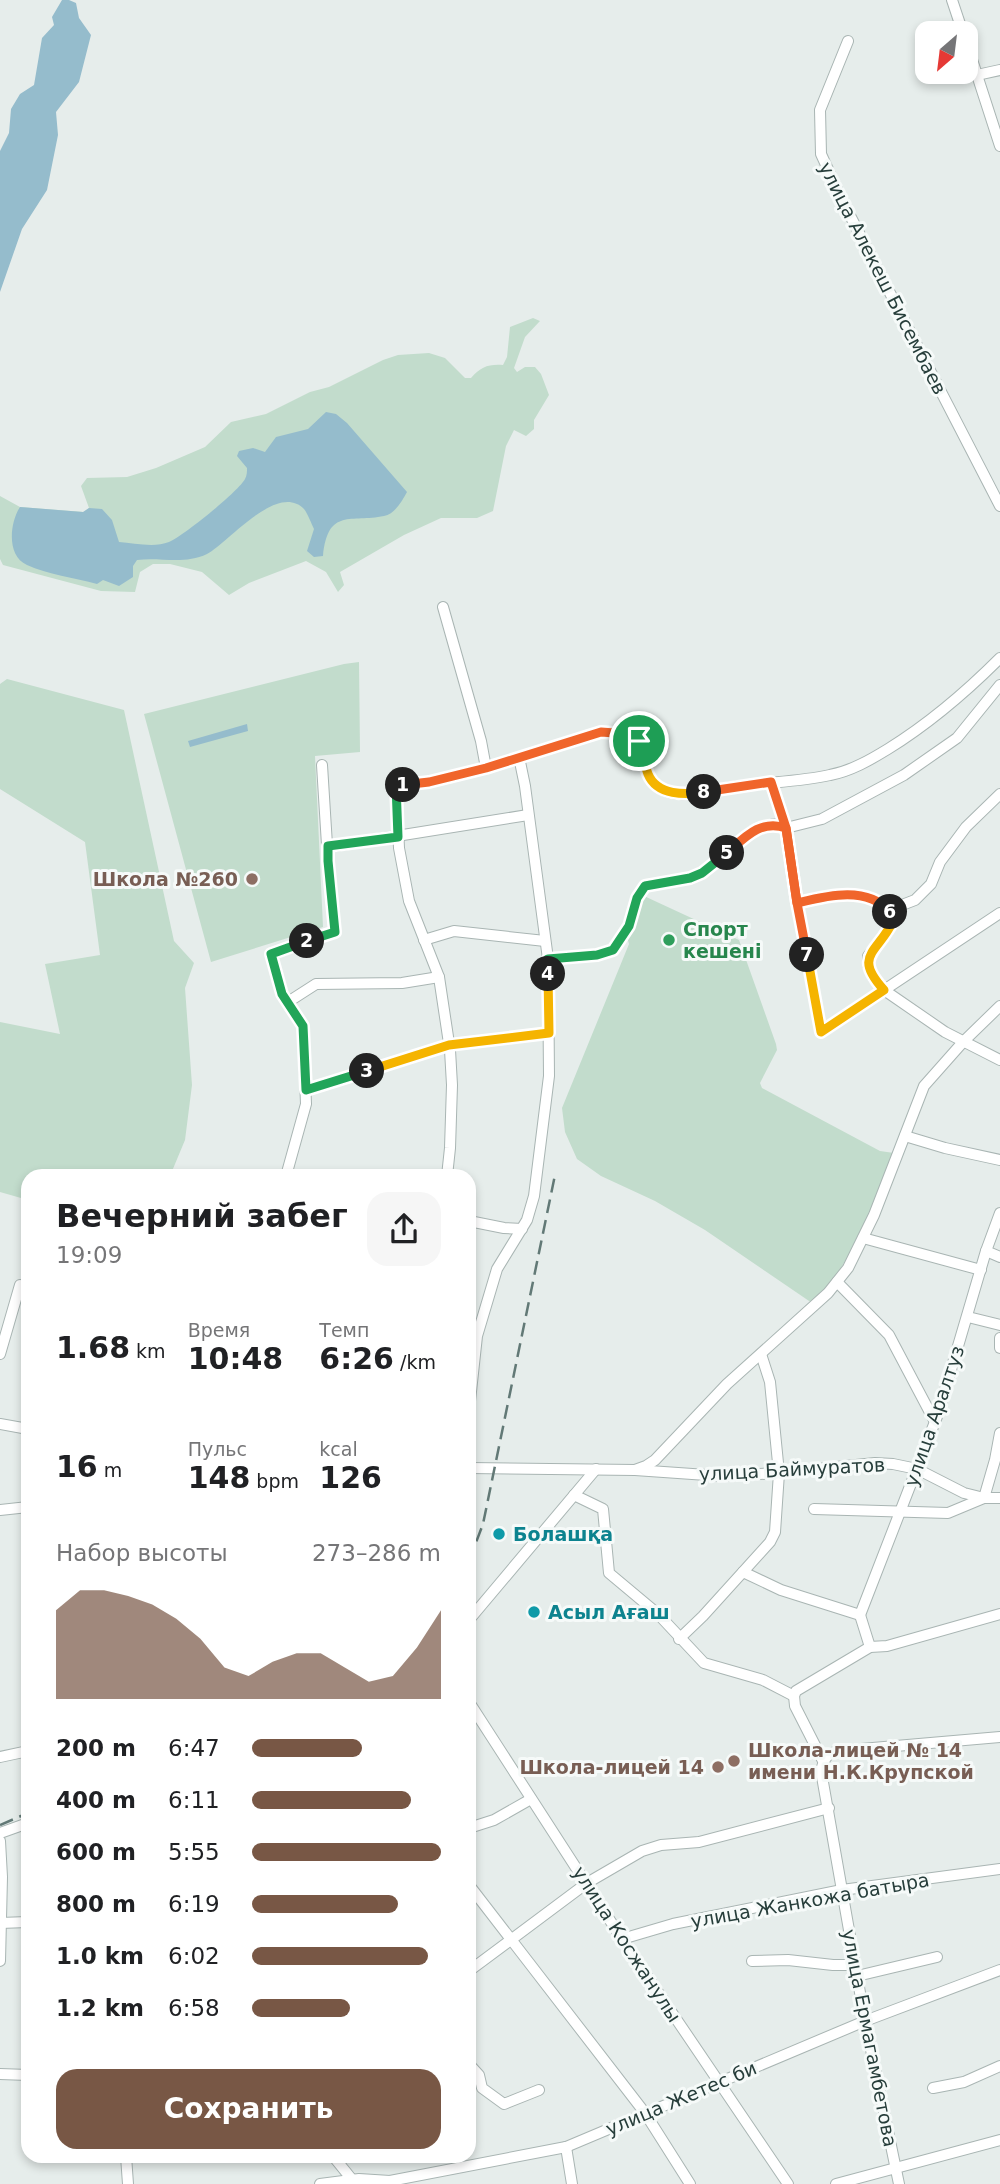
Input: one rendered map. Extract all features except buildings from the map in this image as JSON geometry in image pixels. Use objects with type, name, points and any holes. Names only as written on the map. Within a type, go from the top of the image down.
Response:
[{"type":"street","points":[[953,0],[959,21]]},
{"type":"street","name":"улица Алекеш Бисембаев","points":[[848,41],[820,110],[821,154],[848,212],[1000,506]]},
{"type":"street","points":[[978,75],[1000,70]]},
{"type":"street","points":[[978,78],[1000,146]]},
{"type":"street","points":[[443,607],[481,741],[486,768]]},
{"type":"street","points":[[448,1169],[452,1085],[449,1045],[439,977],[409,901],[398,837],[396,785],[429,782],[486,768],[601,732],[622,733],[639,741],[648,774],[653,782],[673,793],[687,795],[830,775],[863,764],[923,727],[967,692],[1000,658]]},
{"type":"street","points":[[548,959],[597,955],[613,950],[629,926],[637,898],[645,886],[690,878],[702,873],[751,832],[761,827],[774,824],[786,828],[822,820],[904,775],[957,738],[1000,685]]},
{"type":"street","points":[[476,1328],[498,1269],[527,1220],[534,1196],[549,1076],[548,959],[519,757]]},
{"type":"street","points":[[288,1169],[306,1104],[303,1026],[282,994],[271,954],[335,932],[322,765]]},
{"type":"street","points":[[771,782],[786,828],[821,1032],[1000,913]]},
{"type":"street","points":[[889,910],[915,901],[931,884],[940,862],[966,827],[1000,794]]},
{"type":"street","points":[[328,846],[528,815]]},
{"type":"street","points":[[797,903],[829,895],[858,895],[877,900],[889,910],[893,921],[868,956],[873,977],[884,990],[963,1042],[1000,1060]]},
{"type":"street","points":[[424,940],[454,932],[545,941]]},
{"type":"street","points":[[288,1002],[316,984],[402,983],[439,977]]},
{"type":"street","points":[[635,1470],[655,1460],[727,1384],[837,1282],[848,1268],[874,1215],[924,1086],[1000,1006]]},
{"type":"street","points":[[306,1090],[449,1045],[549,1033]]},
{"type":"street","points":[[905,1136],[1000,1160]]},
{"type":"street","name":"улица Аралтуз","points":[[860,1615],[935,1422],[1000,1213]]},
{"type":"street","points":[[476,1222],[504,1228],[522,1228]]},
{"type":"street","points":[[863,1238],[981,1270]]},
{"type":"street","points":[[986,1251],[1000,1257]]},
{"type":"street","points":[[837,1282],[889,1335],[935,1422]]},
{"type":"street","points":[[0,1354],[20,1285]]},
{"type":"street","points":[[968,1317],[1000,1325]]},
{"type":"street","points":[[1000,1338],[1000,1348]]},
{"type":"street","points":[[679,1639],[704,1616],[770,1542],[775,1532],[779,1474],[770,1382],[761,1354]]},
{"type":"street","points":[[0,1424],[21,1428]]},
{"type":"street","points":[[814,1509],[947,1513],[985,1498],[1000,1433]]},
{"type":"street","name":"улица Баймуратов","points":[[476,1468],[635,1470],[721,1476],[779,1474],[875,1462],[917,1469],[964,1493],[1000,1498]]},
{"type":"street","points":[[476,1612],[596,1469]]},
{"type":"street","points":[[574,1495],[603,1509],[609,1573],[658,1614],[704,1663],[763,1680],[793,1696],[823,1761],[828,1754],[838,1751],[1000,1737]]},
{"type":"street","points":[[0,1510],[21,1508]]},
{"type":"street","points":[[743,1572],[781,1590],[860,1615],[870,1647]]},
{"type":"street","points":[[793,1696],[796,1691],[870,1647],[887,1646],[1000,1614]]},
{"type":"street","name":"улица Косжанулы","points":[[476,1713],[622,1939],[788,2184]]},
{"type":"street","points":[[0,1757],[21,1752]]},
{"type":"street","name":"улица Ермагамбетова","points":[[823,1761],[821,1771],[865,2021],[900,2184]]},
{"type":"street","points":[[476,1826],[494,1820],[531,1799]]},
{"type":"street","points":[[476,1966],[587,1884],[642,1851],[661,1845],[699,1842],[829,1808]]},
{"type":"street","points":[[0,1833],[21,1826]]},
{"type":"street","points":[[0,1841],[0,1961]]},
{"type":"street","name":"улица Жанкожа батыра","points":[[622,1939],[673,1924],[842,1890],[1000,1869]]},
{"type":"street","points":[[476,1894],[645,2113],[690,2184]]},
{"type":"street","points":[[1,1923],[21,1922]]},
{"type":"street","points":[[752,1961],[788,1960],[856,1970],[937,1957]]},
{"type":"street","name":"улица Жетес би","points":[[320,2184],[390,2181],[566,2147],[865,2021],[1000,1970]]},
{"type":"street","points":[[933,2088],[964,2082],[1000,2066]]},
{"type":"street","points":[[476,2072],[482,2088],[504,2104],[538,2090]]},
{"type":"street","points":[[0,2074],[21,2075]]},
{"type":"street","points":[[836,2184],[1000,2140]]},
{"type":"street","points":[[566,2147],[572,2184]]},
{"type":"street","points":[[126,2163],[128,2184]]},
{"type":"street","points":[[338,2163],[354,2182]]},
{"type":"green space","points":[[533,318],[540,321],[525,337],[514,368],[517,372],[525,367],[535,367],[541,374],[549,395],[534,420],[534,429],[526,436],[514,430],[506,446],[493,511],[477,518],[441,518],[404,535],[340,572],[344,585],[338,592],[326,572],[306,561],[249,583],[229,595],[202,572],[170,564],[153,564],[140,572],[135,592],[101,591],[3,565],[0,559],[0,496],[20,507],[84,512],[89,508],[81,486],[87,478],[127,477],[156,468],[205,447],[231,422],[266,414],[383,360],[398,355],[429,353],[445,358],[465,378],[471,378],[485,367],[503,365],[507,357],[510,327]]},
{"type":"green space","points":[[359,662],[360,752],[315,756],[323,927],[211,962],[144,714]]},
{"type":"green space","points":[[7,679],[124,710],[174,941],[194,963],[185,988],[192,1085],[185,1140],[173,1169],[21,1169],[21,1198],[0,1192],[0,1022],[60,1034],[45,964],[100,955],[85,842],[0,789],[0,684]]},
{"type":"green space","points":[[644,896],[739,940],[777,1050],[760,1083],[762,1088],[880,1151],[894,1153],[854,1245],[837,1274],[812,1303],[705,1230],[655,1201],[601,1176],[577,1159],[565,1132],[562,1108],[629,944],[626,933],[640,897]]},
{"type":"water","points":[[62,0],[76,3],[79,18],[91,35],[79,82],[56,112],[58,135],[47,190],[22,229],[0,292],[0,151],[9,133],[11,109],[20,94],[34,85],[42,38],[54,25],[52,17]]},
{"type":"water","points":[[326,412],[336,414],[347,423],[407,492],[398,507],[388,515],[343,520],[336,524],[330,530],[323,556],[314,557],[307,551],[314,529],[304,509],[293,503],[281,503],[267,508],[207,554],[181,560],[137,560],[133,566],[133,577],[119,586],[103,580],[97,584],[43,571],[20,561],[16,554],[12,530],[20,507],[83,512],[89,508],[102,509],[112,520],[119,542],[151,545],[169,542],[210,513],[246,478],[247,468],[237,456],[239,451],[253,448],[265,452],[276,437],[308,429]]},
{"type":"water","points":[[247,724],[248,731],[190,747],[188,741]]},
{"type":"railway","points":[[476,1542],[483,1524],[555,1175]]},
{"type":"railway","points":[[0,1825],[21,1816]]},
{"type":"place","name":"Школа №260","points":[[252,879]]},
{"type":"place","name":"Спорт кешені","points":[[669,940]]},
{"type":"place","name":"Болашқа","points":[[499,1534]]},
{"type":"place","name":"Асыл Ағаш","points":[[534,1612]]},
{"type":"place","name":"Школа-лицей № 14 имени Н.К.Крупской","points":[[734,1761]]},
{"type":"place","name":"Школа-лицей 14","points":[[718,1767]]},
{"type":"route","points":[[639,741],[628,734],[601,732],[486,768],[429,782],[396,785],[398,837],[328,846],[335,932],[271,954],[282,994],[303,1026],[306,1090],[449,1045],[549,1033],[548,959],[597,955],[613,950],[629,926],[642,888],[702,873],[751,832],[774,824],[786,828],[797,903],[829,895],[858,895],[877,900],[889,910],[893,921],[868,956],[873,977],[884,990],[821,1032],[797,903],[786,828],[771,782],[687,795],[673,793],[653,782],[648,774],[639,741]]}]
